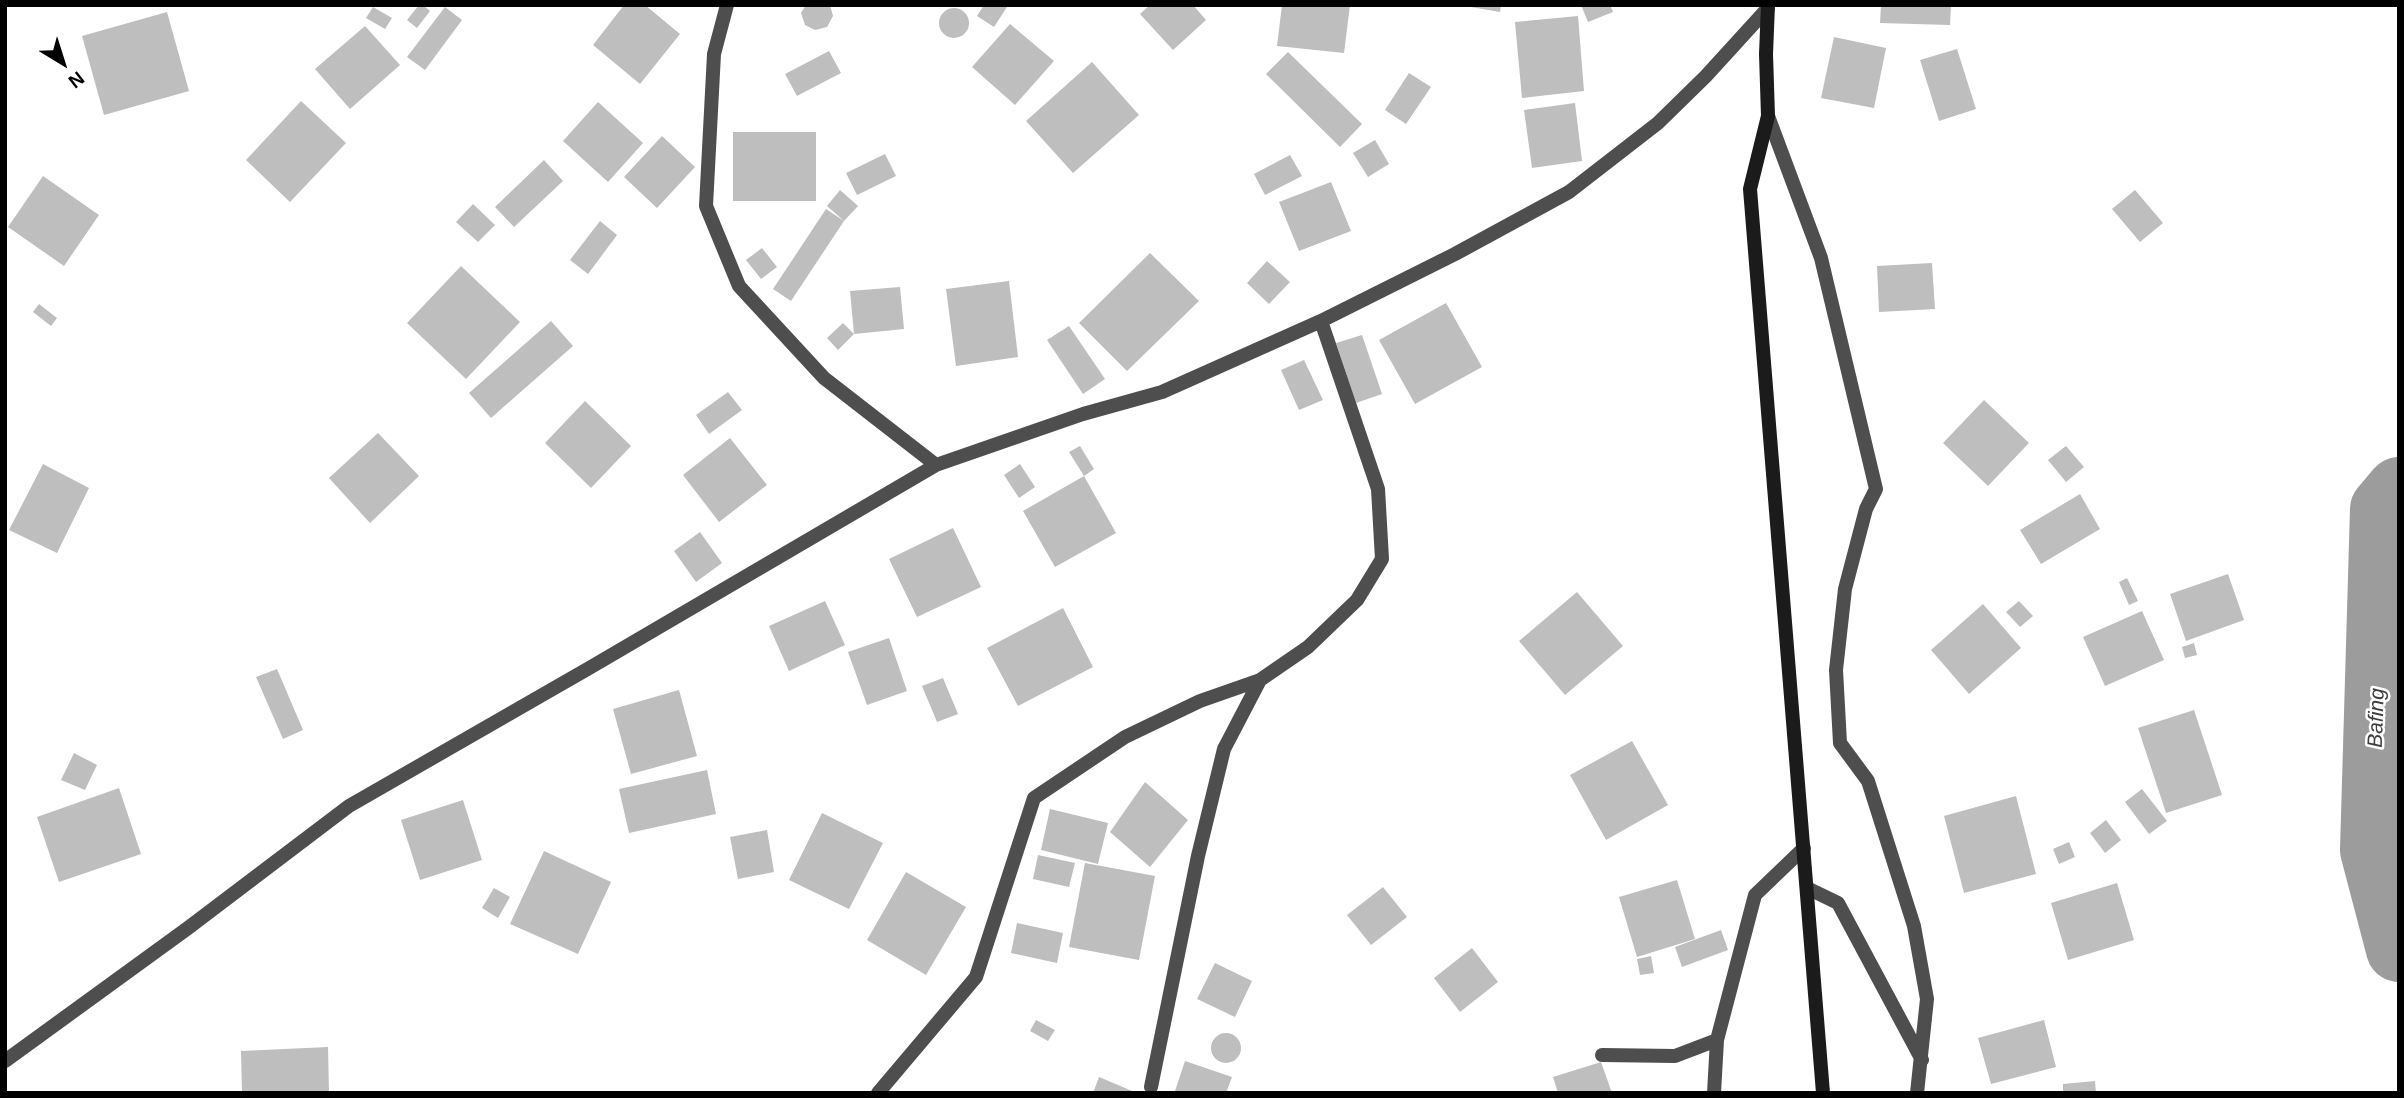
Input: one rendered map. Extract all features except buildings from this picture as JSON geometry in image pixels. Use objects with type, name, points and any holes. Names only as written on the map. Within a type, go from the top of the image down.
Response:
[{"type":"main road","points":[[1768,7],[1768,116],[1750,189],[1823,1093]]},
{"type":"street","points":[[727,5],[714,54],[706,206],[740,286],[824,378],[936,465]]},
{"type":"street","points":[[5,1061],[349,806],[936,465],[1083,414],[1162,392],[1321,321],[1455,254],[1569,192],[1658,123],[1706,76],[1768,7]]},
{"type":"street","points":[[1768,116],[1821,258],[1876,489],[1866,509],[1845,589],[1836,670],[1840,743],[1868,781],[1914,926],[1927,999],[1917,1093]]},
{"type":"street","points":[[878,1093],[976,978],[1034,798],[1125,737],[1200,701],[1260,680],[1308,647],[1357,600],[1382,559],[1378,489],[1321,321]]},
{"type":"street","points":[[1151,1087],[1198,856],[1224,749],[1260,680]]},
{"type":"street","points":[[1714,1093],[1717,1041],[1755,895],[1804,848]]},
{"type":"street","points":[[1807,888],[1838,903],[1922,1061]]},
{"type":"street","points":[[1602,1055],[1675,1056],[1717,1041]]},
{"type":"waterway","name":"Bafing","points":[[2399,490],[2383,509],[2373,850],[2399,949]]}]
